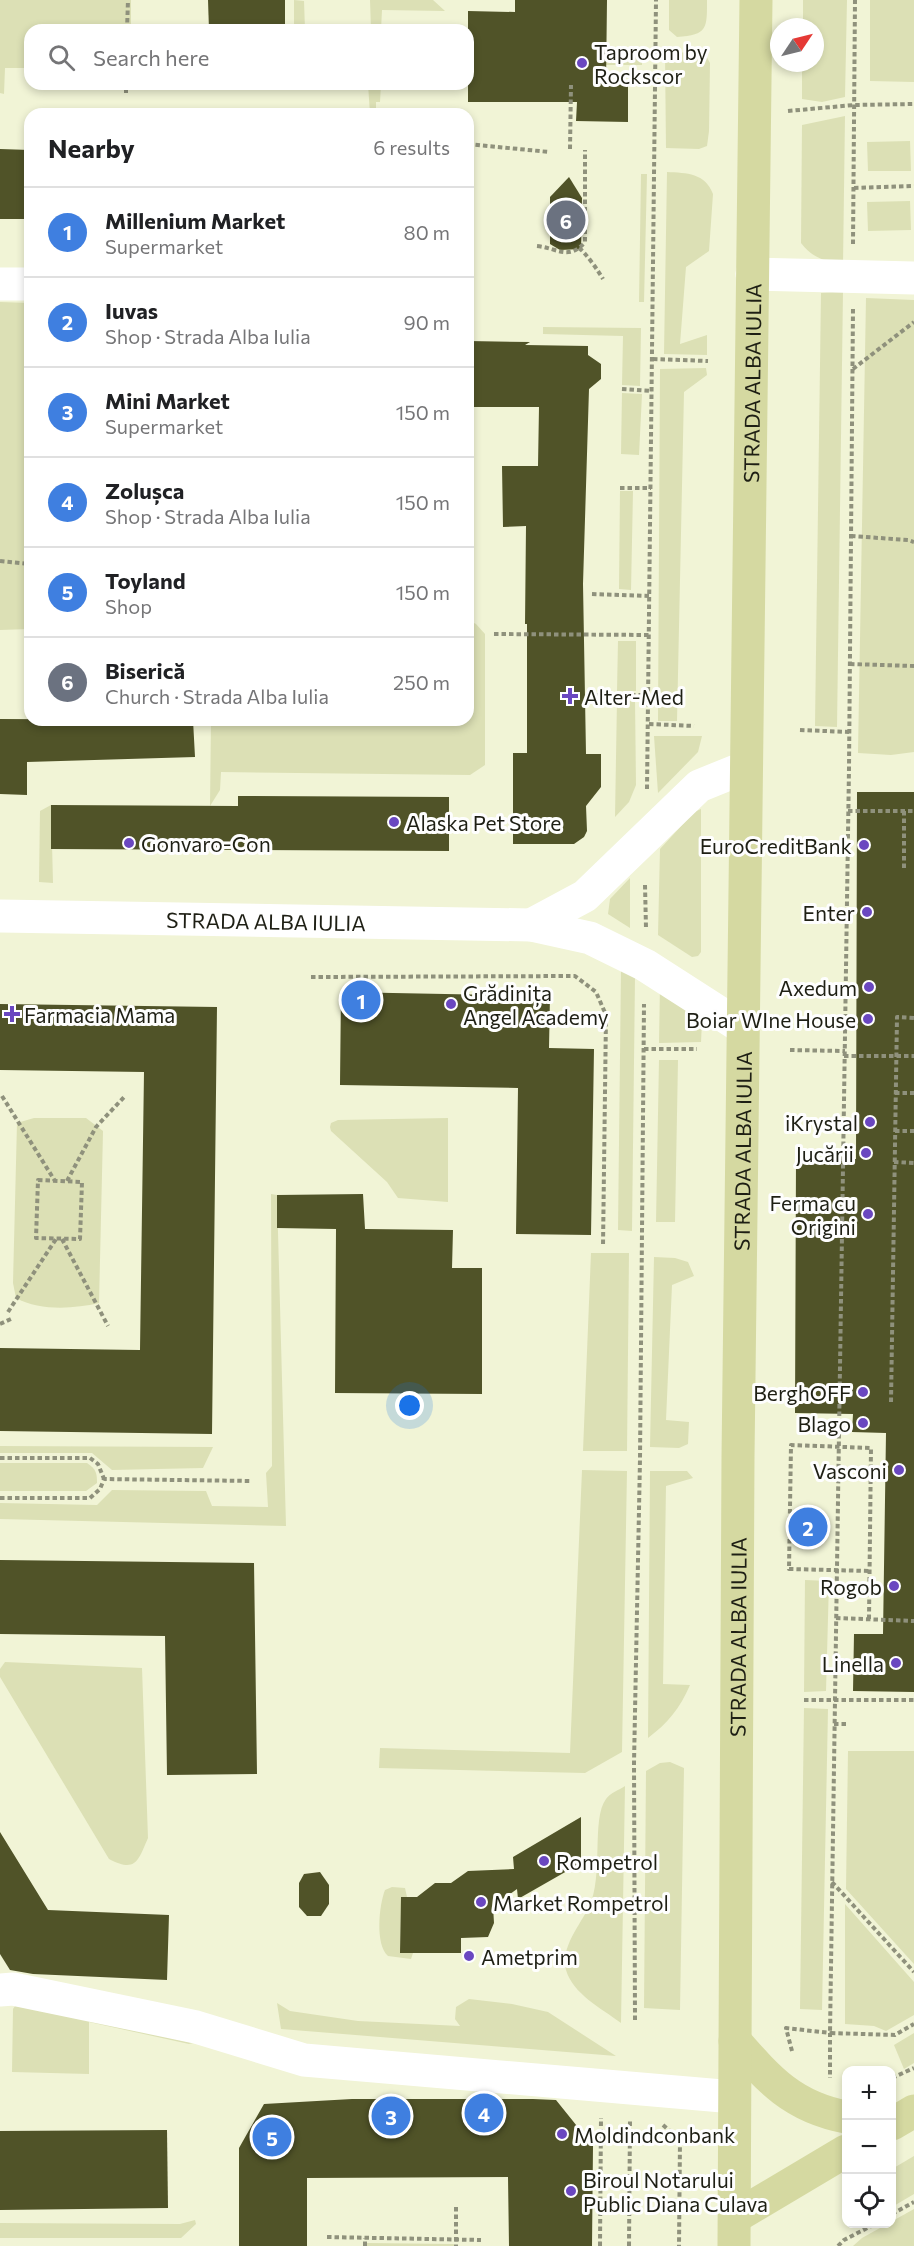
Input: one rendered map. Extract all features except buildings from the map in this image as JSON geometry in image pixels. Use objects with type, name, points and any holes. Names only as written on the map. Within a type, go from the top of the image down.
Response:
[{"type":"main road","name":"STRADA ALBA IULIA","points":[[735,2231],[738,1457],[756,0]]},
{"type":"main road","points":[[735,2041],[768,2079],[797,2100],[842,2116]]},
{"type":"main road","points":[[896,2121],[914,2112]]},
{"type":"main road","points":[[735,2231],[842,2154]]},
{"type":"street","points":[[752,274],[914,278]]},
{"type":"street","points":[[0,284],[24,284]]},
{"type":"street","name":"STRADA ALBA IULIA","points":[[531,925],[585,896],[699,786],[746,767]]},
{"type":"street","name":"STRADA ALBA IULIA","points":[[0,916],[531,925],[590,938],[645,965],[743,1028]]},
{"type":"street","points":[[0,1989],[13,1989],[196,2028],[304,2060],[734,2097]]},
{"type":"path","points":[[127,24],[128,0]]},
{"type":"path","points":[[647,793],[656,0]]},
{"type":"path","points":[[830,2084],[850,664],[855,0]]},
{"type":"path","points":[[570,149],[571,85]]},
{"type":"path","points":[[754,114],[854,105],[914,104]]},
{"type":"path","points":[[474,145],[549,152]]},
{"type":"path","points":[[537,246],[568,253],[585,242],[585,150]]},
{"type":"path","points":[[854,188],[914,186]]},
{"type":"path","points":[[579,248],[587,254],[591,264],[603,279]]},
{"type":"path","points":[[852,370],[914,322]]},
{"type":"path","points":[[653,358],[708,361]]},
{"type":"path","points":[[622,389],[652,391]]},
{"type":"path","points":[[620,488],[651,488]]},
{"type":"path","points":[[851,536],[914,542]]},
{"type":"path","points":[[0,561],[24,563]]},
{"type":"path","points":[[592,594],[650,596]]},
{"type":"path","points":[[494,634],[650,635]]},
{"type":"path","points":[[850,664],[914,666]]},
{"type":"path","points":[[586,695],[649,695]]},
{"type":"path","points":[[649,724],[694,726]]},
{"type":"path","points":[[800,730],[849,732]]},
{"type":"path","points":[[848,811],[914,811]]},
{"type":"path","points":[[904,811],[904,872]]},
{"type":"path","points":[[645,878],[646,932]]},
{"type":"path","points":[[311,977],[575,976],[596,992],[606,1015],[603,1246]]},
{"type":"path","points":[[635,2020],[634,1763],[644,998]]},
{"type":"path","points":[[891,1402],[897,1017],[914,1017]]},
{"type":"path","points":[[644,1049],[697,1049]]},
{"type":"path","points":[[790,1050],[914,1056]]},
{"type":"path","points":[[895,1093],[914,1093]]},
{"type":"path","points":[[2,1096],[55,1181]]},
{"type":"path","points":[[67,1181],[96,1126],[125,1096]]},
{"type":"path","points":[[895,1131],[914,1131]]},
{"type":"path","points":[[894,1162],[914,1163]]},
{"type":"path","points":[[38,1180],[55,1181],[82,1182],[80,1239],[36,1238],[38,1180]]},
{"type":"path","points":[[8,1312],[56,1238]]},
{"type":"path","points":[[62,1239],[108,1326]]},
{"type":"path","points":[[0,1324],[12,1318]]},
{"type":"path","points":[[869,1571],[789,1569],[791,1445],[871,1448],[869,1619]]},
{"type":"path","points":[[0,1458],[90,1458],[98,1464],[104,1479],[100,1489],[90,1498],[0,1498]]},
{"type":"path","points":[[104,1479],[252,1481]]},
{"type":"path","points":[[836,1618],[914,1621]]},
{"type":"path","points":[[804,1700],[914,1700]]},
{"type":"path","points":[[834,1724],[849,1724]]},
{"type":"path","points":[[832,1881],[914,1972]]},
{"type":"path","points":[[786,2028],[830,2033],[895,2035],[914,2024]]},
{"type":"path","points":[[896,2076],[914,2068]]},
{"type":"path","points":[[600,2246],[601,2107]]},
{"type":"path","points":[[655,2118],[680,2140],[679,2246]]},
{"type":"path","points":[[629,2246],[630,2119]]},
{"type":"path","points":[[896,2211],[914,2202]]},
{"type":"path","points":[[456,2207],[456,2246]]},
{"type":"path","points":[[838,2246],[866,2228]]},
{"type":"path","points":[[327,2237],[482,2240]]},
{"type":"path","points":[[365,2238],[365,2246]]},
{"type":"green space","points":[[0,0],[131,0],[131,24],[24,24],[24,68],[5,68],[4,94],[0,93]]},
{"type":"green space","points":[[294,0],[304,1],[305,24],[294,24]]},
{"type":"green space","points":[[370,0],[433,0],[445,11],[382,10],[381,24],[371,24]]},
{"type":"green space","points":[[669,0],[707,0],[707,17],[704,28],[695,34],[677,37],[669,30]]},
{"type":"green space","points":[[803,0],[847,0],[845,97],[822,102],[802,99],[802,72],[824,72],[824,18],[803,18]]},
{"type":"green space","points":[[870,0],[914,0],[914,82],[870,81]]},
{"type":"green space","points":[[699,51],[705,54],[710,63],[707,146],[699,149],[666,148],[665,54]]},
{"type":"green space","points":[[604,54],[642,54],[642,65],[604,65]]},
{"type":"green space","points":[[368,90],[381,90],[380,102],[376,102],[376,108],[370,108]]},
{"type":"green space","points":[[845,116],[843,265],[819,258],[801,243],[802,125]]},
{"type":"green space","points":[[910,141],[911,171],[868,171],[867,142]]},
{"type":"green space","points":[[667,172],[700,178],[710,187],[713,194],[709,251],[686,267],[680,344],[707,335],[707,355],[664,354]]},
{"type":"green space","points":[[641,174],[647,174],[644,302],[639,302]]},
{"type":"green space","points":[[910,201],[911,230],[868,231],[867,202]]},
{"type":"green space","points":[[843,291],[837,727],[815,726],[821,293]]},
{"type":"green space","points":[[866,298],[914,300],[914,752],[891,755],[858,753]]},
{"type":"green space","points":[[0,302],[24,303],[24,629],[0,630]]},
{"type":"green space","points":[[543,327],[641,328],[640,386],[622,385],[623,336],[543,334]]},
{"type":"green space","points":[[706,368],[707,375],[684,392],[677,721],[658,721],[660,369]]},
{"type":"green space","points":[[622,393],[642,394],[639,455],[621,454]]},
{"type":"green space","points":[[620,491],[633,491],[631,590],[619,589]]},
{"type":"green space","points":[[474,623],[485,634],[485,765],[470,775],[221,772],[220,790],[210,806],[211,726],[474,726]]},
{"type":"green space","points":[[618,641],[636,641],[636,691],[617,691]]},
{"type":"green space","points":[[617,700],[635,701],[636,785],[629,802],[615,817]]},
{"type":"green space","points":[[654,736],[702,736],[698,752],[658,793]]},
{"type":"green space","points":[[51,805],[53,883],[39,882],[40,811]]},
{"type":"green space","points":[[701,809],[701,952],[698,956],[692,957],[658,935],[660,849],[694,812]]},
{"type":"green space","points":[[630,878],[630,928],[608,914],[610,899]]},
{"type":"green space","points":[[621,970],[635,977],[632,1231],[618,1230]]},
{"type":"green space","points":[[660,986],[702,1021],[701,1042],[659,1043]]},
{"type":"green space","points":[[659,1060],[678,1060],[675,1222],[656,1222]]},
{"type":"green space","points":[[34,1118],[86,1118],[103,1131],[99,1303],[57,1308],[35,1305],[16,1298],[13,1283],[17,1123]]},
{"type":"green space","points":[[448,1118],[448,1202],[398,1198],[387,1182],[331,1131],[330,1127],[331,1123],[338,1120]]},
{"type":"green space","points":[[271,1194],[277,1195],[286,1526],[0,1519],[0,1503],[97,1505],[112,1490],[206,1491],[212,1506],[268,1507],[266,1473],[272,1466]]},
{"type":"green space","points":[[591,1253],[629,1253],[627,1451],[583,1451]]},
{"type":"green space","points":[[654,1257],[675,1258],[688,1262],[694,1276],[672,1285],[666,1420],[689,1422],[688,1444],[679,1448],[650,1447]]},
{"type":"green space","points":[[0,1446],[213,1447],[203,1468],[112,1470],[92,1453],[0,1453]]},
{"type":"green space","points":[[0,1463],[87,1463],[97,1476],[97,1483],[86,1491],[0,1491]]},
{"type":"green space","points":[[582,1470],[627,1471],[622,1752],[585,1773],[379,1768],[380,1748],[570,1753]]},
{"type":"green space","points":[[650,1471],[687,1471],[693,1478],[666,1486],[663,1684],[690,1685],[673,1714],[648,1738]]},
{"type":"green space","points":[[805,1580],[829,1581],[826,1691],[804,1692]]},
{"type":"green space","points":[[5,1662],[142,1668],[148,1838],[138,1858],[131,1865],[109,1859],[0,1677],[0,1669]]},
{"type":"green space","points":[[804,1708],[828,1709],[822,2010],[800,2009]]},
{"type":"green space","points":[[848,1751],[914,1751],[914,1964],[846,1889]]},
{"type":"green space","points":[[670,1762],[684,1768],[680,2010],[644,2008],[646,1771],[660,1763]]},
{"type":"green space","points":[[625,1786],[621,2023],[581,1993],[570,1979],[565,1962],[568,1945],[589,1907],[593,1894],[602,1808],[612,1793]]},
{"type":"green space","points":[[392,1887],[405,1888],[407,1897],[401,1905],[400,1947],[407,1953],[413,1953],[411,1959],[388,1956],[381,1943],[379,1924],[381,1905],[385,1890]]},
{"type":"green space","points":[[845,1904],[914,1982],[914,2015],[886,2031],[874,2026],[845,2024]]},
{"type":"green space","points":[[469,1999],[512,2004],[548,2012],[616,2056],[281,2029],[277,2003],[290,2011],[358,2021],[460,2026],[455,2019],[456,2007]]},
{"type":"green space","points":[[17,2003],[193,2043],[89,2022],[89,2074],[12,2072],[13,2009]]},
{"type":"green space","points":[[914,2033],[914,2063],[904,2069],[894,2045]]},
{"type":"green space","points":[[914,2156],[914,2194],[896,2205],[896,2174],[896,2167]]},
{"type":"green space","points":[[914,2209],[914,2246],[853,2246],[880,2228],[896,2228],[896,2219]]},
{"type":"green space","points":[[195,2220],[196,2224],[181,2238],[0,2238],[0,2223],[180,2224]]},
{"type":"green space","points":[[367,2243],[454,2244],[454,2246],[367,2246]]},
{"type":"place","name":"Taproom by Rockscor","points":[[582,63]]},
{"type":"place","name":"Biserică","points":[[566,220]]},
{"type":"place","name":"Alter-Med","points":[[570,696]]},
{"type":"place","name":"Alaska Pet Store","points":[[394,822]]},
{"type":"place","name":"Gonvaro-Con","points":[[129,843]]},
{"type":"place","name":"EuroCreditBank","points":[[864,845]]},
{"type":"place","name":"Enter","points":[[867,912]]},
{"type":"place","name":"Axedum","points":[[869,987]]},
{"type":"place","name":"Millenium Market","points":[[361,1000]]},
{"type":"place","name":"Grădinița Angel Academy","points":[[451,1004]]},
{"type":"place","name":"Farmacia Mama","points":[[12,1014]]},
{"type":"place","name":"Boiar WIne House","points":[[868,1019]]},
{"type":"place","name":"iKrystal","points":[[870,1122]]},
{"type":"place","name":"Jucării","points":[[866,1153]]},
{"type":"place","name":"Ferma cu Origini","points":[[868,1214]]},
{"type":"place","name":"BerghOFF","points":[[863,1392]]},
{"type":"place","name":"Blago","points":[[863,1423]]},
{"type":"place","name":"Vasconi","points":[[899,1470]]},
{"type":"place","name":"Iuvas","points":[[808,1527]]},
{"type":"place","name":"Rogob","points":[[894,1586]]},
{"type":"place","name":"Linella","points":[[896,1663]]},
{"type":"place","name":"Rompetrol","points":[[544,1861]]},
{"type":"place","name":"Market Rompetrol","points":[[481,1902]]},
{"type":"place","name":"Ametprim","points":[[469,1956]]},
{"type":"place","name":"Zolușca","points":[[484,2113]]},
{"type":"place","name":"Mini Market","points":[[391,2116]]},
{"type":"place","name":"Moldindconbank","points":[[562,2134]]},
{"type":"place","name":"Toyland","points":[[272,2137]]},
{"type":"place","name":"Biroul Notarului Public Diana Culava","points":[[571,2191]]}]
